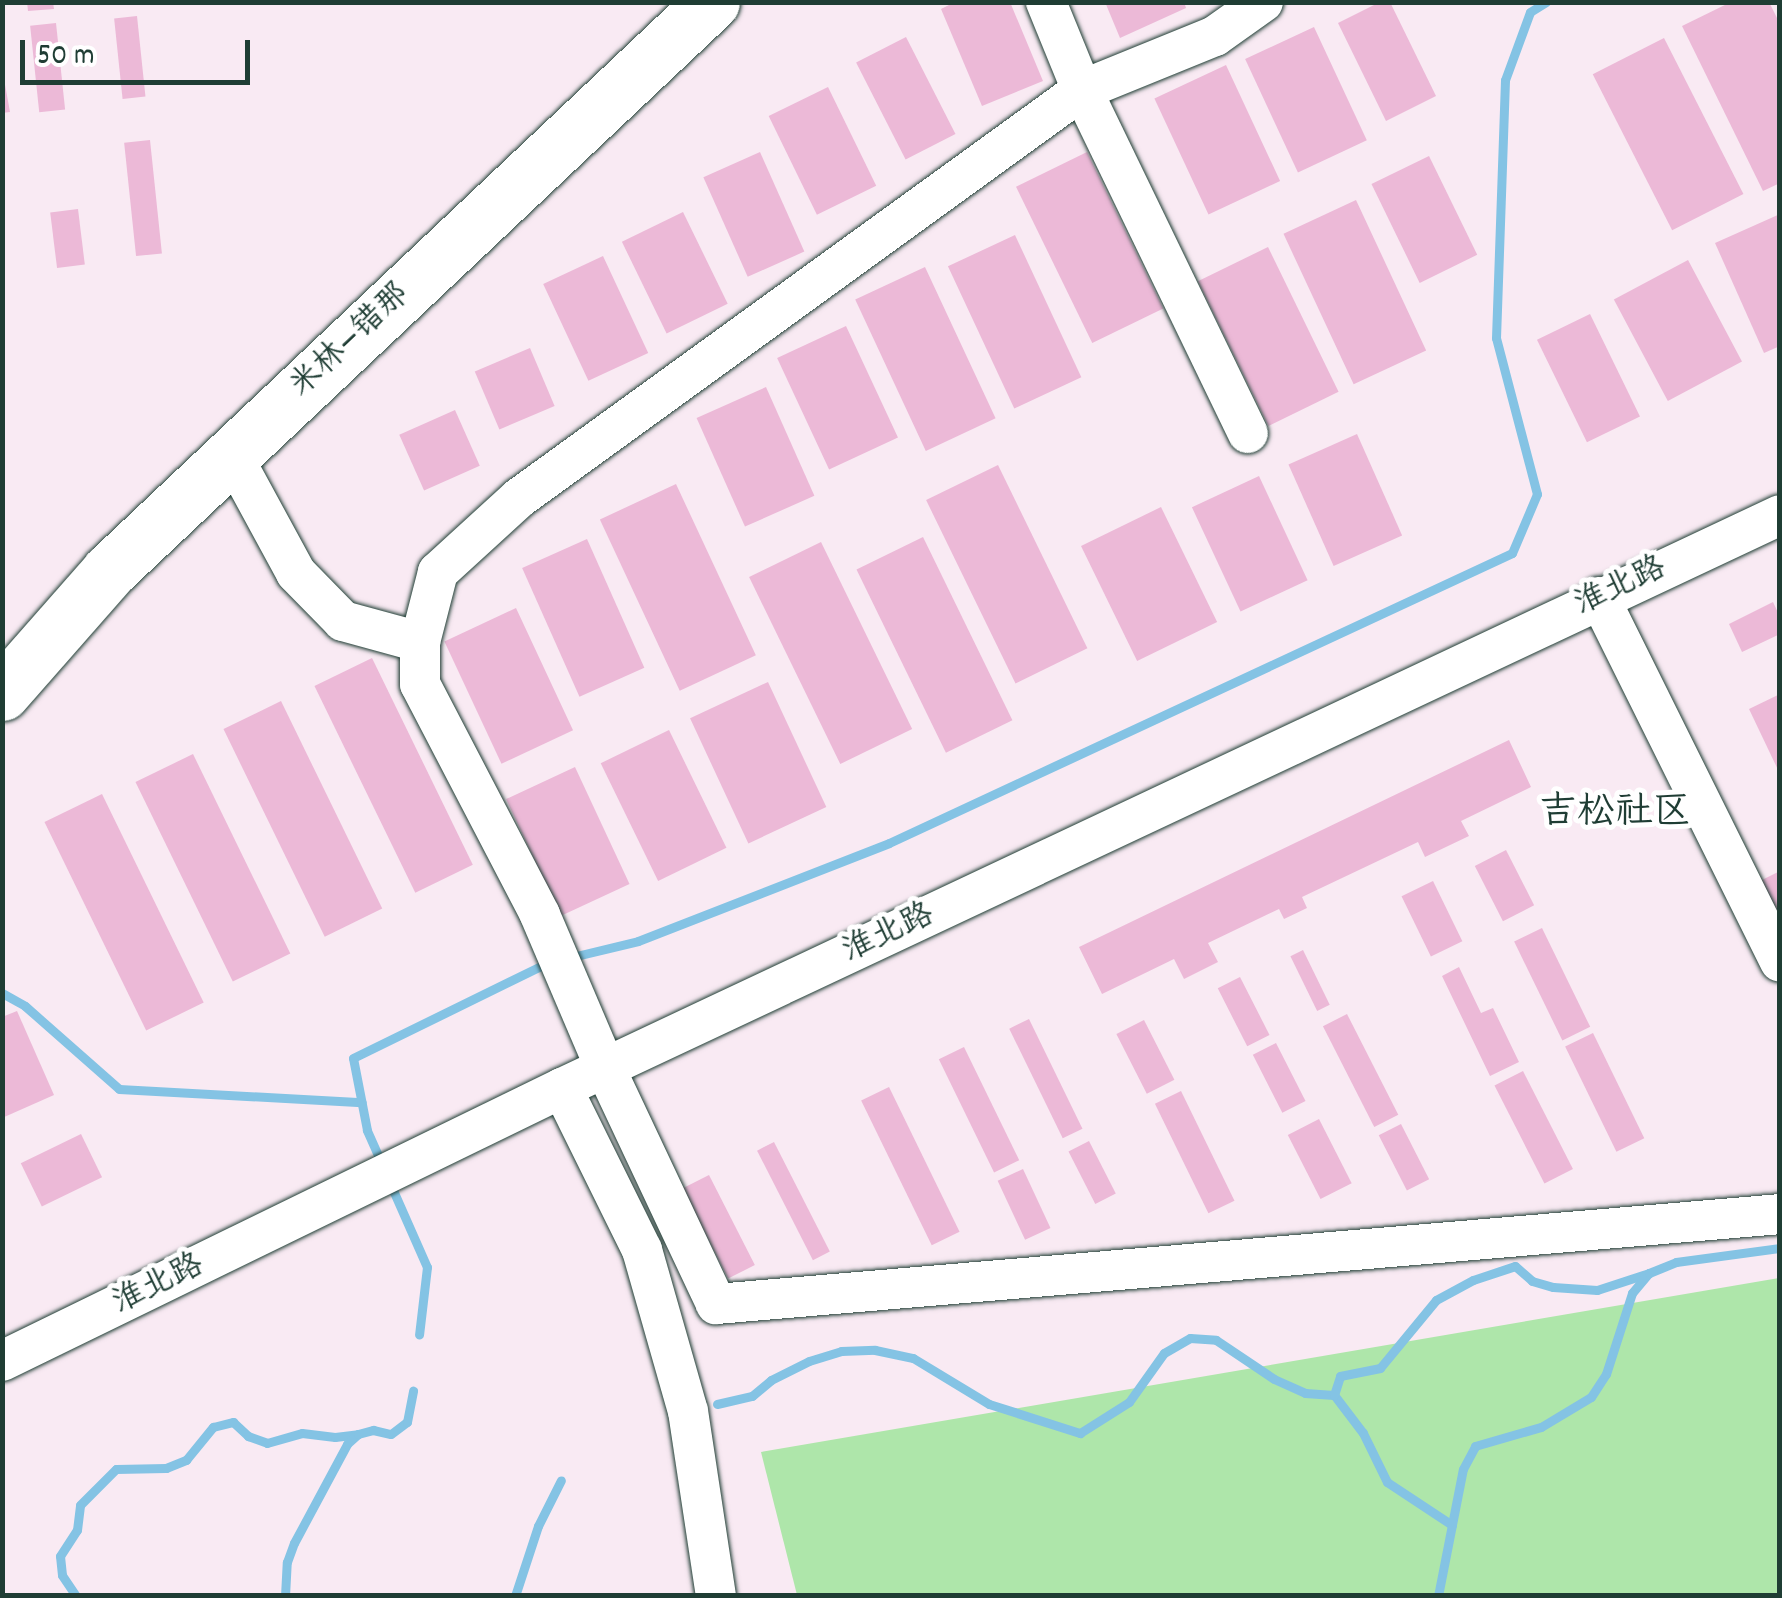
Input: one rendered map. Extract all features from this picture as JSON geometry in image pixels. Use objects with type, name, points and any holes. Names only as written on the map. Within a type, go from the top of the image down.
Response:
[{"type":"highway","name":"米林—错那","points":[[2,693],[109,571],[712,2]]},
{"type":"street","points":[[1046,2],[1082,90],[1248,433]]},
{"type":"street","points":[[1263,2],[1215,36],[1082,90],[519,498],[438,572],[420,642],[420,684],[540,915],[606,1070],[716,1304],[1780,1214]]},
{"type":"street","points":[[232,456],[296,573],[343,620],[420,642]]},
{"type":"street","name":"淮北路","points":[[2,1361],[362,1189],[562,1088],[1780,515]]},
{"type":"street","points":[[1599,597],[1780,961]]},
{"type":"street","points":[[562,1088],[642,1250],[688,1411],[716,1596]]},
{"type":"green space","points":[[1779,1278],[1779,1595],[797,1595],[761,1452]]},
{"type":"building","points":[[27,2],[53,2],[54,9],[28,11]]},
{"type":"building","points":[[955,2],[1010,2],[1043,81],[982,106],[941,9]]},
{"type":"building","points":[[1105,2],[1184,2],[1186,8],[1120,38]]},
{"type":"building","points":[[1380,2],[1390,2],[1436,96],[1386,121],[1338,23]]},
{"type":"building","points":[[1731,2],[1769,2],[1780,24],[1780,183],[1763,191],[1682,26]]},
{"type":"building","points":[[137,16],[145,97],[123,99],[114,18]]},
{"type":"building","points":[[56,23],[65,110],[39,112],[30,26]]},
{"type":"building","points":[[1314,27],[1367,140],[1298,172],[1245,59]]},
{"type":"building","points":[[906,37],[955,134],[906,160],[856,62]]},
{"type":"building","points":[[1664,38],[1743,194],[1672,230],[1593,74]]},
{"type":"building","points":[[1226,65],[1280,181],[1208,214],[1154,98]]},
{"type":"building","points":[[2,68],[10,112],[2,113]]},
{"type":"building","points":[[828,87],[876,186],[817,215],[769,116]]},
{"type":"building","points":[[150,140],[162,253],[136,256],[124,143]]},
{"type":"building","points":[[760,152],[804,252],[748,277],[703,177]]},
{"type":"building","points":[[1087,152],[1163,308],[1092,343],[1016,187]]},
{"type":"building","points":[[1429,156],[1477,255],[1420,283],[1371,184]]},
{"type":"building","points":[[1356,200],[1426,350],[1354,384],[1283,234]]},
{"type":"building","points":[[78,209],[85,265],[57,268],[50,212]]},
{"type":"building","points":[[683,212],[728,304],[667,333],[622,242]]},
{"type":"building","points":[[1780,214],[1780,346],[1764,353],[1715,243]]},
{"type":"building","points":[[1015,235],[1081,377],[1014,409],[948,266]]},
{"type":"building","points":[[1268,247],[1339,392],[1268,426],[1198,281]]},
{"type":"building","points":[[603,256],[648,353],[588,381],[543,284]]},
{"type":"building","points":[[1688,260],[1742,362],[1668,401],[1614,299]]},
{"type":"building","points":[[925,267],[996,418],[926,451],[855,300]]},
{"type":"building","points":[[1590,314],[1640,416],[1587,442],[1537,340]]},
{"type":"building","points":[[846,326],[898,437],[829,470],[777,358]]},
{"type":"building","points":[[530,348],[555,406],[499,429],[475,371]]},
{"type":"building","points":[[766,387],[814,496],[745,527],[697,418]]},
{"type":"building","points":[[455,410],[480,466],[424,491],[399,435]]},
{"type":"building","points":[[1357,434],[1402,535],[1334,566],[1288,465]]},
{"type":"building","points":[[998,465],[1087,648],[1016,683],[926,500]]},
{"type":"building","points":[[1259,476],[1308,580],[1241,611],[1192,507]]},
{"type":"building","points":[[676,484],[756,655],[680,691],[600,519]]},
{"type":"building","points":[[1161,507],[1217,622],[1137,661],[1081,546]]},
{"type":"building","points":[[923,537],[1012,720],[946,753],[856,569]]},
{"type":"building","points":[[587,539],[644,668],[579,697],[522,568]]},
{"type":"building","points":[[821,542],[912,729],[840,764],[749,577]]},
{"type":"building","points":[[1773,602],[1780,617],[1780,634],[1742,652],[1729,624]]},
{"type":"building","points":[[516,608],[573,730],[501,764],[444,641]]},
{"type":"building","points":[[372,658],[473,865],[415,893],[314,686]]},
{"type":"building","points":[[768,682],[826,807],[748,843],[690,718]]},
{"type":"building","points":[[1780,694],[1780,774],[1749,709]]},
{"type":"building","points":[[281,701],[382,909],[325,937],[223,729]]},
{"type":"building","points":[[669,730],[726,848],[658,881],[601,763]]},
{"type":"building","points":[[1509,740],[1531,787],[1461,821],[1469,836],[1425,857],[1418,842],[1302,897],[1307,908],[1284,919],[1279,909],[1208,943],[1218,962],[1184,979],[1174,959],[1102,994],[1079,947]]},
{"type":"building","points":[[193,754],[290,954],[233,982],[135,782]]},
{"type":"building","points":[[575,767],[630,884],[561,916],[506,799]]},
{"type":"building","points":[[102,794],[204,1003],[146,1031],[44,822]]},
{"type":"building","points":[[1506,850],[1534,905],[1503,921],[1475,866]]},
{"type":"building","points":[[1780,871],[1780,932],[1756,883]]},
{"type":"building","points":[[1433,881],[1462,941],[1431,957],[1402,896]]},
{"type":"building","points":[[1542,928],[1590,1027],[1562,1040],[1514,942]]},
{"type":"building","points":[[1303,950],[1330,1005],[1317,1011],[1290,956]]},
{"type":"building","points":[[1459,967],[1481,1013],[1493,1008],[1519,1062],[1490,1076],[1442,976]]},
{"type":"building","points":[[1240,977],[1270,1035],[1247,1046],[1218,988]]},
{"type":"building","points":[[17,1011],[54,1095],[2,1118],[2,1017]]},
{"type":"building","points":[[1347,1014],[1398,1115],[1374,1127],[1323,1026]]},
{"type":"building","points":[[1029,1019],[1082,1129],[1063,1138],[1009,1029]]},
{"type":"building","points":[[1144,1020],[1174,1080],[1147,1094],[1116,1034]]},
{"type":"building","points":[[1593,1033],[1644,1138],[1616,1152],[1565,1047]]},
{"type":"building","points":[[1276,1043],[1306,1101],[1282,1113],[1253,1055]]},
{"type":"building","points":[[964,1047],[1019,1160],[994,1173],[939,1059]]},
{"type":"building","points":[[1523,1071],[1573,1169],[1544,1184],[1494,1086]]},
{"type":"building","points":[[889,1087],[960,1232],[932,1245],[861,1101]]},
{"type":"building","points":[[1181,1091],[1234,1201],[1208,1213],[1155,1104]]},
{"type":"building","points":[[1319,1119],[1352,1183],[1321,1199],[1288,1135]]},
{"type":"building","points":[[1401,1124],[1429,1179],[1407,1191],[1379,1135]]},
{"type":"building","points":[[81,1134],[102,1177],[42,1207],[21,1163]]},
{"type":"building","points":[[1089,1141],[1116,1194],[1095,1204],[1069,1151]]},
{"type":"building","points":[[774,1142],[830,1252],[813,1260],[757,1151]]},
{"type":"building","points":[[1023,1169],[1050,1228],[1025,1240],[998,1181]]},
{"type":"building","points":[[709,1175],[755,1265],[728,1279],[682,1189]]},
{"type":"waterway","points":[[572,957],[638,941],[889,843],[1512,553],[1537,494],[1496,338],[1505,80],[1530,12],[1546,2]]},
{"type":"waterway","points":[[381,1162],[367,1130],[353,1058],[547,963]]},
{"type":"waterway","points":[[2,993],[25,1006],[119,1089],[362,1102]]},
{"type":"waterway","points":[[389,1181],[427,1267],[419,1335]]},
{"type":"waterway","points":[[1438,1596],[1463,1469],[1475,1446],[1541,1427],[1591,1397],[1606,1374],[1632,1293],[1649,1273],[1676,1262],[1780,1248]]},
{"type":"waterway","points":[[1452,1525],[1387,1482],[1363,1433],[1334,1395],[1340,1376],[1380,1368],[1436,1300],[1473,1280],[1515,1266],[1532,1281],[1553,1287],[1597,1290],[1649,1273]]},
{"type":"waterway","points":[[717,1404],[752,1396],[771,1380],[809,1361],[841,1351],[875,1350],[913,1358],[989,1404],[1080,1433],[1129,1402],[1164,1353],[1190,1338],[1216,1340],[1274,1379],[1305,1393],[1334,1395]]},
{"type":"waterway","points":[[285,1596],[287,1562],[294,1543],[347,1444],[358,1434],[373,1430],[391,1434],[407,1422],[413,1391]]},
{"type":"waterway","points":[[76,1596],[62,1575],[60,1556],[77,1530],[80,1505],[116,1469],[166,1468],[186,1460],[213,1427],[233,1422],[248,1436],[267,1443],[302,1433],[335,1437],[358,1434]]},
{"type":"waterway","points":[[515,1596],[538,1526],[561,1480]]},
{"type":"district","name":"吉松社区","points":[[1615,815]]}]
